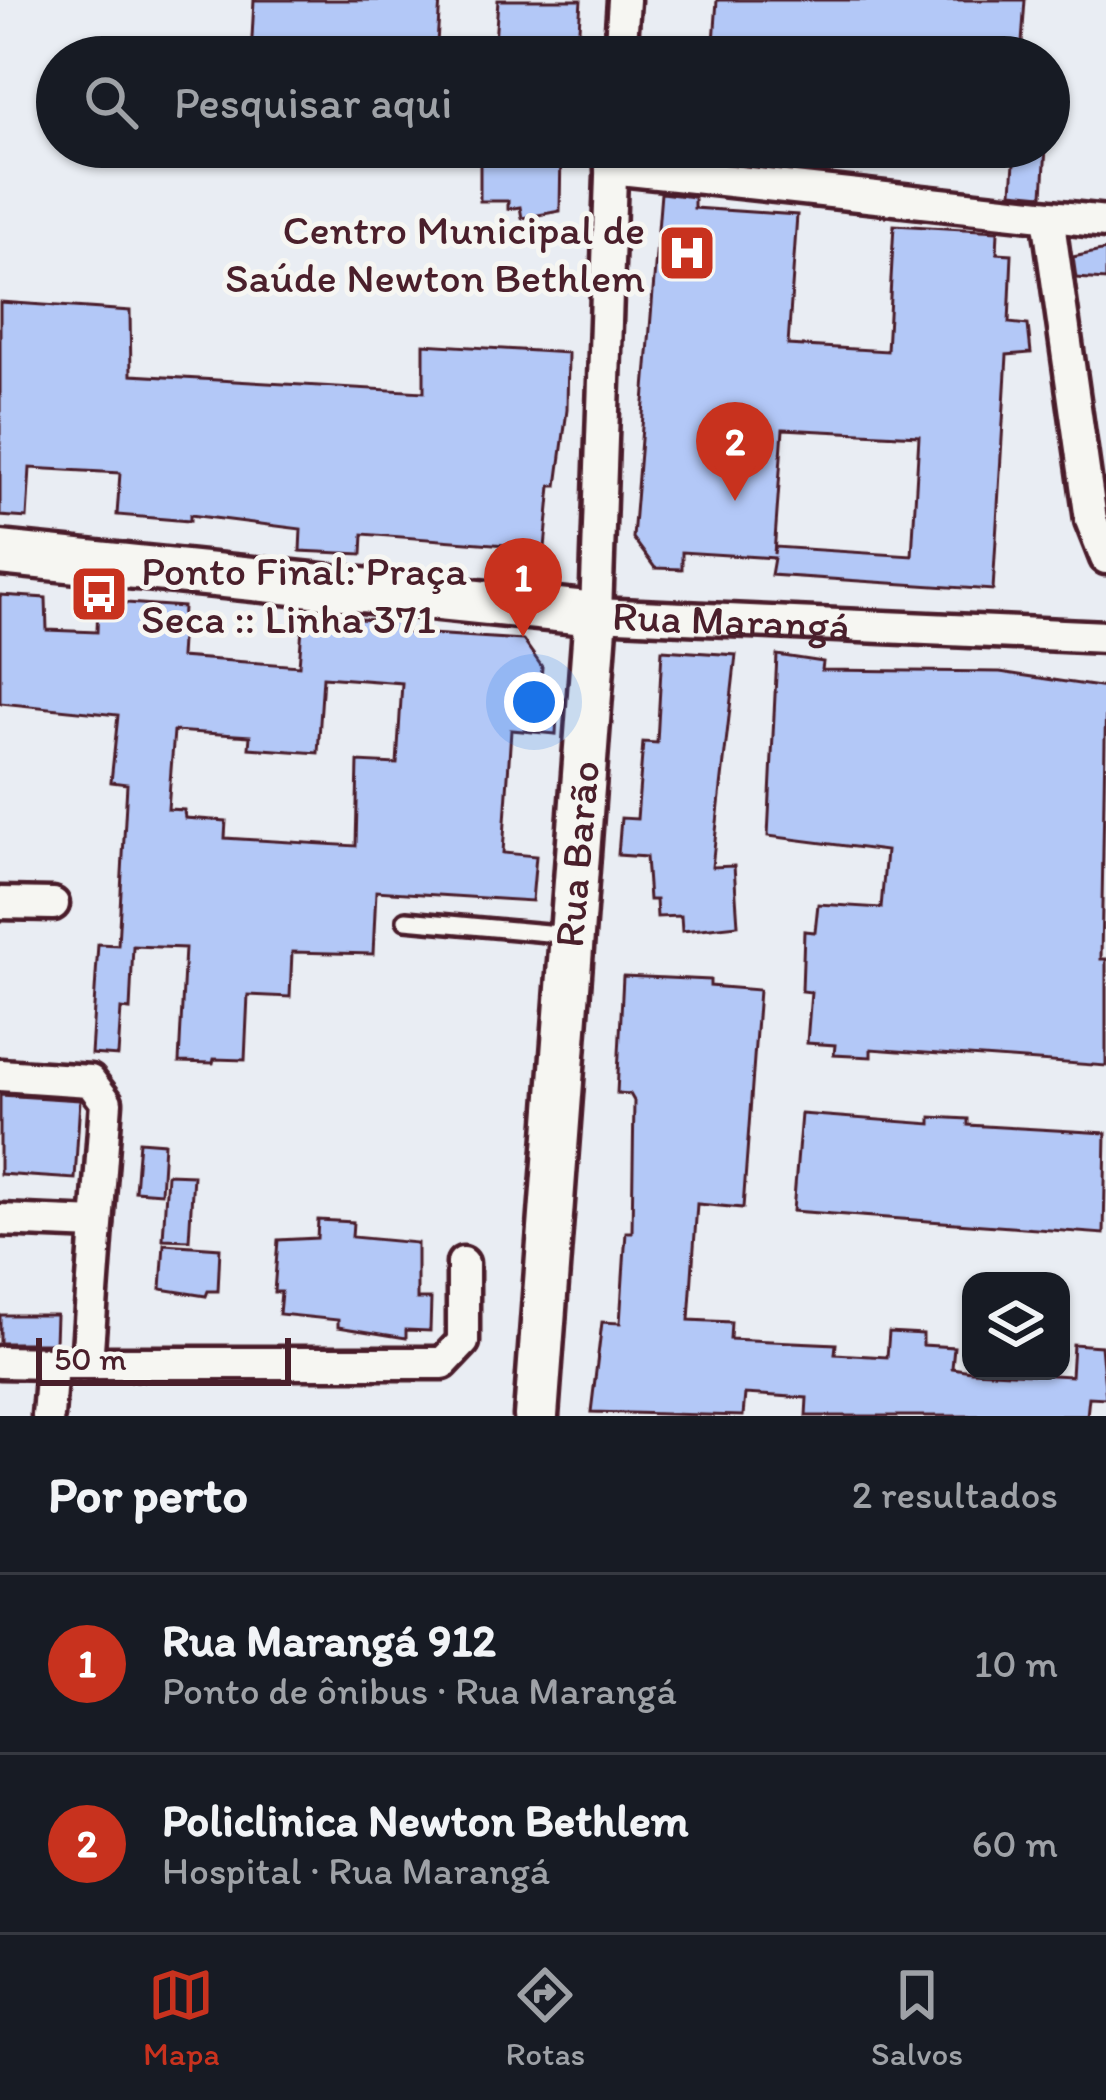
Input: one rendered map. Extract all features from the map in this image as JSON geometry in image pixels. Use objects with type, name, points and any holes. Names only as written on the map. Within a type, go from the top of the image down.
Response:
[{"type":"street","points":[[621,36],[624,0]]},
{"type":"street","name":"Rua Barão","points":[[536,1416],[596,614],[612,168]]},
{"type":"street","points":[[693,168],[1106,222]]},
{"type":"street","points":[[1048,216],[1090,520],[1106,558]]},
{"type":"street","name":"Rua Marangá","points":[[0,553],[596,614],[1106,638]]},
{"type":"street","points":[[0,903],[52,904]]},
{"type":"street","points":[[0,1075],[90,1081],[103,1094],[106,1113],[87,1363]]},
{"type":"street","points":[[0,1220],[97,1225]]},
{"type":"street","points":[[0,1362],[443,1364],[463,1342],[463,1264]]},
{"type":"street","points":[[48,1416],[52,1363]]},
{"type":"lane","points":[[406,920],[569,934]]},
{"type":"building","points":[[254,0],[440,0],[437,36],[252,36]]},
{"type":"building","points":[[498,0],[581,0],[578,36],[495,36]]},
{"type":"building","points":[[717,0],[1025,0],[1022,36],[714,36]]},
{"type":"building","points":[[480,168],[561,168],[560,211],[522,218],[520,207],[508,209],[508,201],[480,201]]},
{"type":"building","points":[[1014,168],[1045,168],[1043,195],[1012,192]]},
{"type":"building","points":[[661,193],[694,197],[694,208],[797,215],[788,345],[887,351],[894,225],[998,231],[997,253],[1012,254],[1009,323],[1028,325],[1031,353],[1007,355],[993,590],[771,575],[774,558],[682,552],[682,569],[655,568],[633,538]],"holes":[[[783,429],[919,436],[912,556],[775,547],[774,554]]]},
{"type":"building","points":[[1106,250],[1106,280],[1076,278],[1073,257]]},
{"type":"building","points":[[0,302],[130,311],[131,375],[424,392],[424,344],[568,353],[567,410],[557,486],[551,486],[545,548],[363,534],[362,554],[300,551],[301,529],[190,515],[190,521],[117,515],[120,473],[30,468],[27,518],[0,516]]},
{"type":"building","points":[[0,595],[46,598],[47,630],[97,632],[98,601],[183,607],[180,657],[299,666],[303,615],[401,622],[400,632],[523,640],[542,667],[540,693],[558,694],[556,734],[511,730],[503,853],[536,856],[532,901],[376,891],[373,954],[292,952],[290,997],[248,995],[245,1060],[179,1062],[185,948],[133,946],[130,1010],[121,1009],[118,1056],[91,1054],[98,944],[118,945],[127,784],[111,782],[118,715],[0,703]],"holes":[[[323,677],[402,683],[397,764],[358,762],[356,846],[225,838],[226,821],[185,818],[184,810],[168,809],[174,731],[250,736],[249,748],[318,753]]]},
{"type":"building","points":[[662,650],[736,655],[712,867],[734,866],[738,925],[682,931],[681,916],[657,917],[656,900],[649,900],[646,857],[618,855],[621,818],[637,819],[643,742],[657,743]]},
{"type":"building","points":[[777,655],[823,662],[822,670],[1000,672],[1106,688],[1101,959],[1106,959],[1106,1066],[871,1049],[871,1057],[834,1055],[835,1045],[807,1043],[811,992],[802,991],[804,931],[815,932],[818,904],[881,908],[886,851],[768,836]]},
{"type":"building","points":[[623,976],[710,980],[710,986],[759,990],[743,1208],[697,1204],[689,1320],[731,1322],[730,1339],[836,1344],[835,1354],[887,1357],[889,1332],[923,1334],[923,1345],[954,1347],[952,1368],[962,1370],[962,1380],[1070,1380],[1073,1344],[1101,1346],[1106,1398],[1089,1397],[1087,1416],[806,1416],[807,1398],[745,1394],[743,1416],[591,1412],[602,1322],[620,1323],[626,1232],[632,1232],[634,1101],[630,1094],[617,1093]]},
{"type":"building","points":[[0,1095],[80,1100],[75,1179],[0,1174]]},
{"type":"building","points":[[801,1114],[931,1124],[931,1117],[968,1119],[968,1125],[1106,1133],[1104,1234],[793,1211]]},
{"type":"building","points":[[139,1141],[164,1143],[161,1193],[135,1191]]},
{"type":"building","points":[[167,1174],[193,1175],[189,1240],[163,1239]]},
{"type":"building","points":[[318,1220],[353,1222],[352,1237],[417,1243],[417,1299],[431,1299],[430,1331],[406,1330],[406,1338],[338,1327],[338,1320],[279,1314],[281,1292],[274,1292],[278,1240],[317,1238]]},
{"type":"building","points":[[164,1244],[220,1248],[218,1291],[208,1291],[206,1296],[161,1289]]},
{"type":"building","points":[[0,1315],[56,1315],[55,1343],[0,1343]]},
{"type":"place","name":"Centro Municipal de Saúde Newton Bethlem","points":[[687,253]]},
{"type":"place","name":"Policlinica Newton Bethlem","points":[[735,501]]},
{"type":"place","name":"Ponto Final: Praça Seca :: Linha 371","points":[[99,594]]},
{"type":"place","name":"Rua Marangá 912","points":[[523,637]]}]
